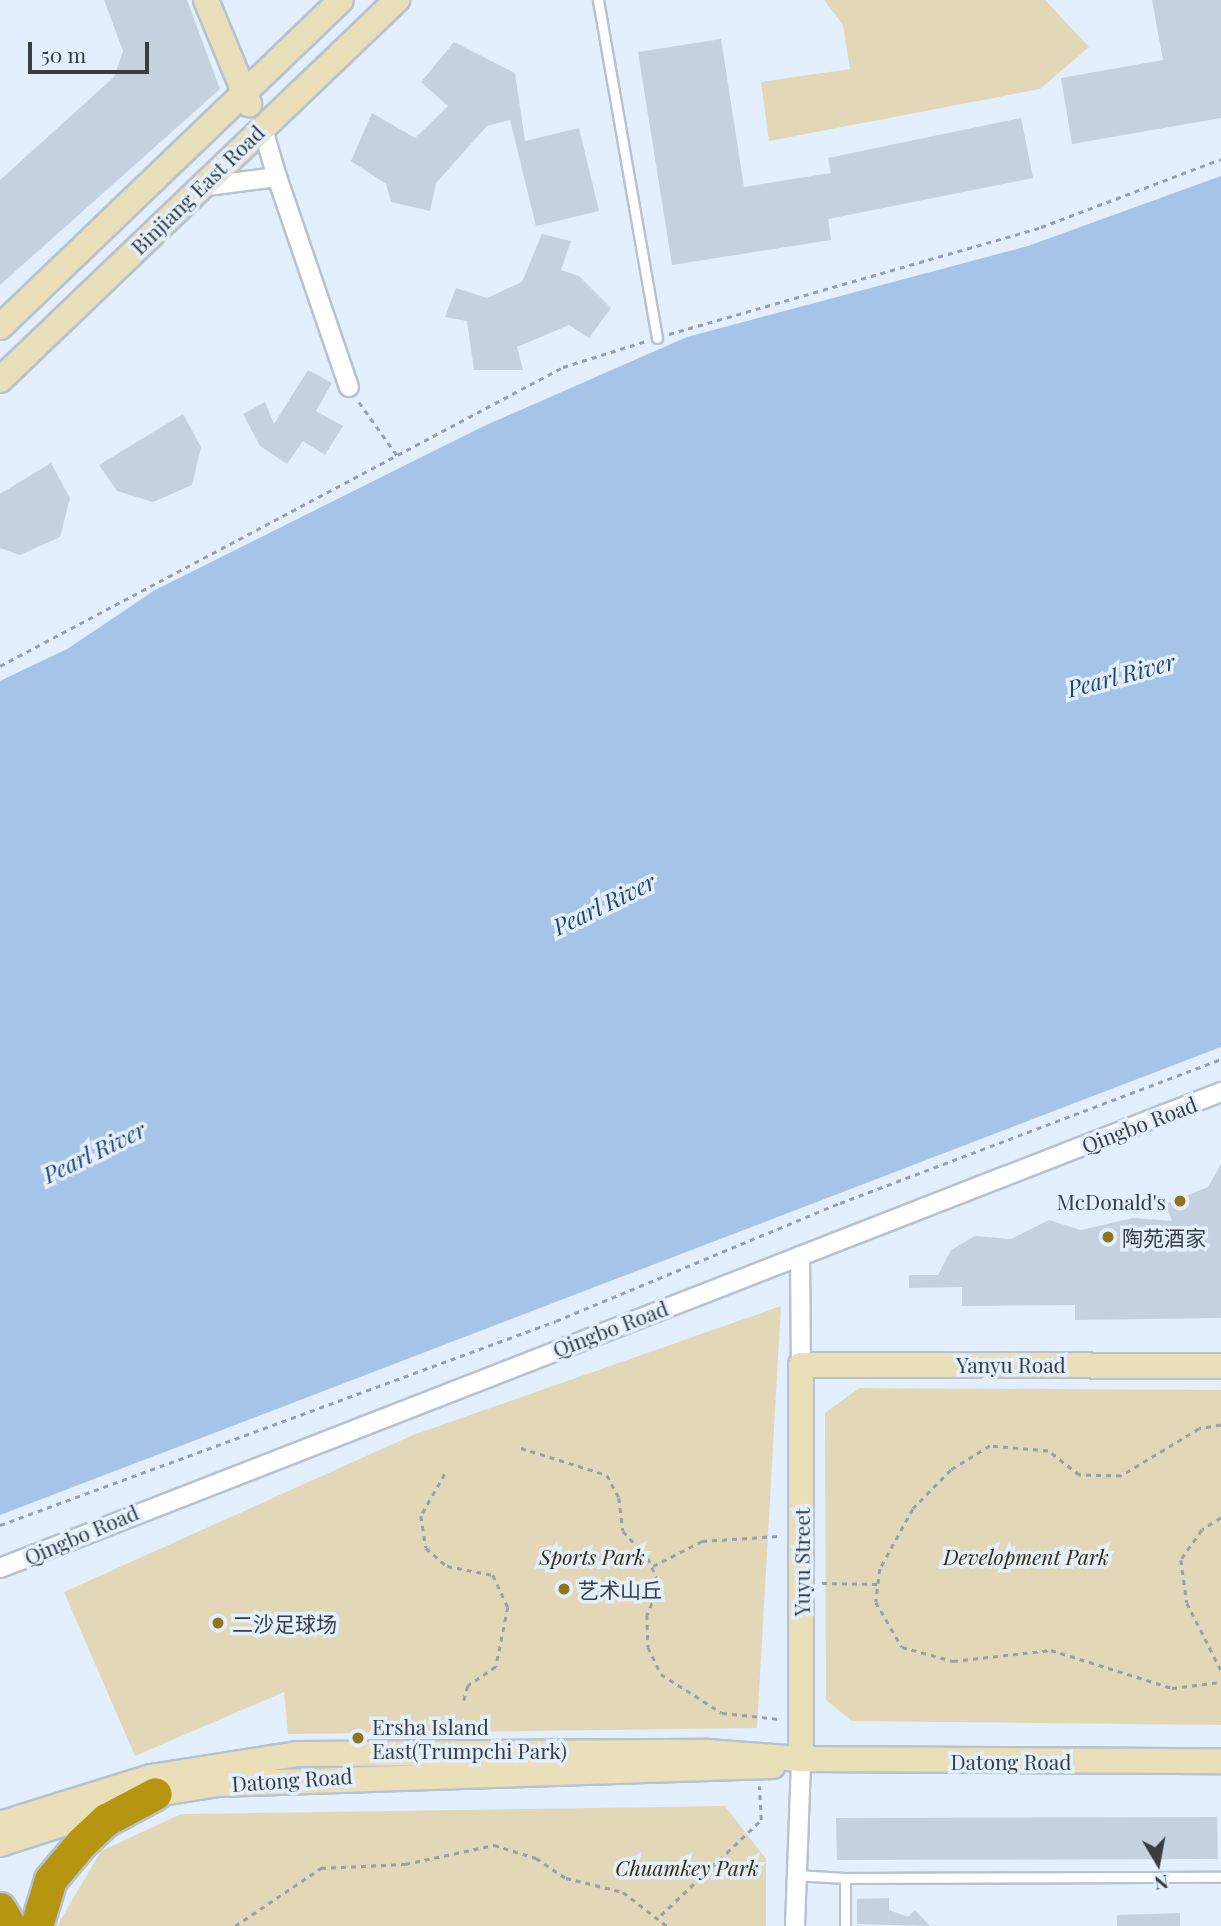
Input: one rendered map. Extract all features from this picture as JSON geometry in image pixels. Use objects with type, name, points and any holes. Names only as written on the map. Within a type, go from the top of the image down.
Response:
[{"type":"highway","points":[[37,1926],[51,1880],[65,1861],[107,1821],[156,1794]]},
{"type":"highway","points":[[0,1909],[10,1926]]},
{"type":"main road","points":[[206,0],[248,88]]},
{"type":"main road","points":[[223,0],[248,88],[262,126]]},
{"type":"main road","name":"Binjiang East Road","points":[[0,327],[341,0]]},
{"type":"main road","name":"Binjiang East Road","points":[[0,380],[262,126],[397,0]]},
{"type":"main road","name":"Yanyu Road","points":[[801,1365],[1221,1366]]},
{"type":"main road","name":"Yuyu Street","points":[[801,1365],[801,1759]]},
{"type":"main road","name":"Datong Road","points":[[0,1824],[151,1777],[298,1754],[745,1753],[801,1759],[1221,1761]]},
{"type":"main road","name":"Datong Road","points":[[0,1844],[156,1794],[316,1776],[758,1769],[801,1759]]},
{"type":"street","points":[[262,126],[349,387]]},
{"type":"street","points":[[199,187],[277,177]]},
{"type":"street","name":"Qingbo Road","points":[[0,1568],[1221,1092]]},
{"type":"street","points":[[800,1256],[801,1365]]},
{"type":"street","points":[[794,1926],[801,1759]]},
{"type":"lane","points":[[598,0],[657,338]]},
{"type":"lane","points":[[795,1875],[845,1878],[1221,1877]]},
{"type":"lane","points":[[845,1878],[845,1926]]},
{"type":"path","points":[[0,666],[564,367],[1041,227],[1221,159]]},
{"type":"path","points":[[349,387],[397,455]]},
{"type":"path","points":[[0,1525],[556,1321],[840,1203],[1221,1059]]},
{"type":"path","points":[[1221,1425],[1199,1429],[1121,1476],[1079,1475],[1048,1451],[990,1446],[951,1470],[913,1509],[878,1584],[876,1602],[902,1647],[953,1661],[1051,1650],[1172,1688],[1221,1682]]},
{"type":"path","points":[[521,1448],[607,1475],[619,1498],[623,1531],[652,1566],[660,1585],[647,1615],[649,1647],[661,1674],[722,1713],[801,1721]]},
{"type":"path","points":[[445,1474],[421,1516],[426,1548],[447,1566],[493,1575],[508,1607],[496,1667],[468,1686],[464,1700]]},
{"type":"path","points":[[1221,1518],[1202,1530],[1181,1560],[1187,1603],[1221,1671]]},
{"type":"path","points":[[652,1566],[702,1541],[783,1535]]},
{"type":"path","points":[[801,1583],[878,1584]]},
{"type":"path","points":[[661,1915],[761,1819],[758,1769]]},
{"type":"path","points":[[235,1926],[321,1868],[405,1864],[494,1845],[536,1858],[566,1878],[623,1892],[661,1915],[667,1926]]},
{"type":"green space","points":[[824,0],[1045,0],[1089,47],[1040,89],[769,141],[761,82],[850,69],[843,25]]},
{"type":"green space","name":"Sports Park","points":[[781,1306],[757,1728],[288,1734],[284,1692],[135,1756],[64,1592],[413,1435]]},
{"type":"green space","name":"Development Park","points":[[859,1388],[1221,1390],[1221,1725],[852,1721],[826,1700],[825,1413]]},
{"type":"green space","name":"Chuamkey Park","points":[[725,1806],[766,1859],[766,1926],[57,1926],[101,1851],[181,1814]]},
{"type":"water","name":"Pearl River","points":[[1221,176],[1221,1047],[0,1515],[0,681],[67,649],[155,590],[484,426],[687,337],[1028,246]]},
{"type":"building","points":[[104,0],[187,0],[220,89],[0,285],[0,180],[114,77],[123,51]]},
{"type":"building","points":[[1152,0],[1221,0],[1221,118],[1072,144],[1061,78],[1163,60]]},
{"type":"building","points":[[721,39],[744,187],[831,173],[828,158],[1021,118],[1033,178],[828,219],[831,240],[672,265],[638,52]]},
{"type":"building","points":[[454,42],[515,73],[525,141],[579,128],[599,211],[536,226],[510,120],[487,126],[436,183],[430,211],[391,202],[386,184],[351,161],[372,113],[415,138],[448,106],[421,82]]},
{"type":"building","points":[[542,234],[571,241],[561,270],[579,276],[611,308],[589,338],[569,325],[517,347],[523,370],[474,370],[467,321],[445,317],[456,288],[487,298],[522,282]]},
{"type":"building","points":[[308,370],[332,383],[316,411],[343,426],[325,455],[303,441],[287,464],[260,446],[243,414],[265,402],[274,424]]},
{"type":"building","points":[[183,414],[201,447],[192,485],[153,502],[117,491],[99,465]]},
{"type":"building","points":[[51,463],[70,498],[60,537],[20,555],[0,548],[0,494]]},
{"type":"building","points":[[1221,1164],[1221,1318],[1075,1320],[1075,1305],[962,1306],[962,1287],[909,1288],[909,1275],[938,1275],[951,1250],[975,1236],[1011,1239],[1049,1220],[1081,1230],[1133,1218],[1172,1221],[1165,1204],[1208,1187]]},
{"type":"building","points":[[1217,1817],[1218,1859],[837,1860],[836,1818]]},
{"type":"building","points":[[889,1898],[889,1910],[908,1917],[915,1910],[930,1926],[857,1924],[857,1899]]},
{"type":"building","points":[[1180,1913],[1180,1926],[1117,1926],[1117,1915]]},
{"type":"place","name":"McDonald's","points":[[1180,1201]]},
{"type":"place","name":"陶苑酒家","points":[[1108,1237]]},
{"type":"place","name":"艺术山丘","points":[[564,1589]]},
{"type":"place","name":"二沙足球场","points":[[218,1623]]},
{"type":"place","name":"Ersha Island East(Trumpchi Park)","points":[[358,1738]]}]
